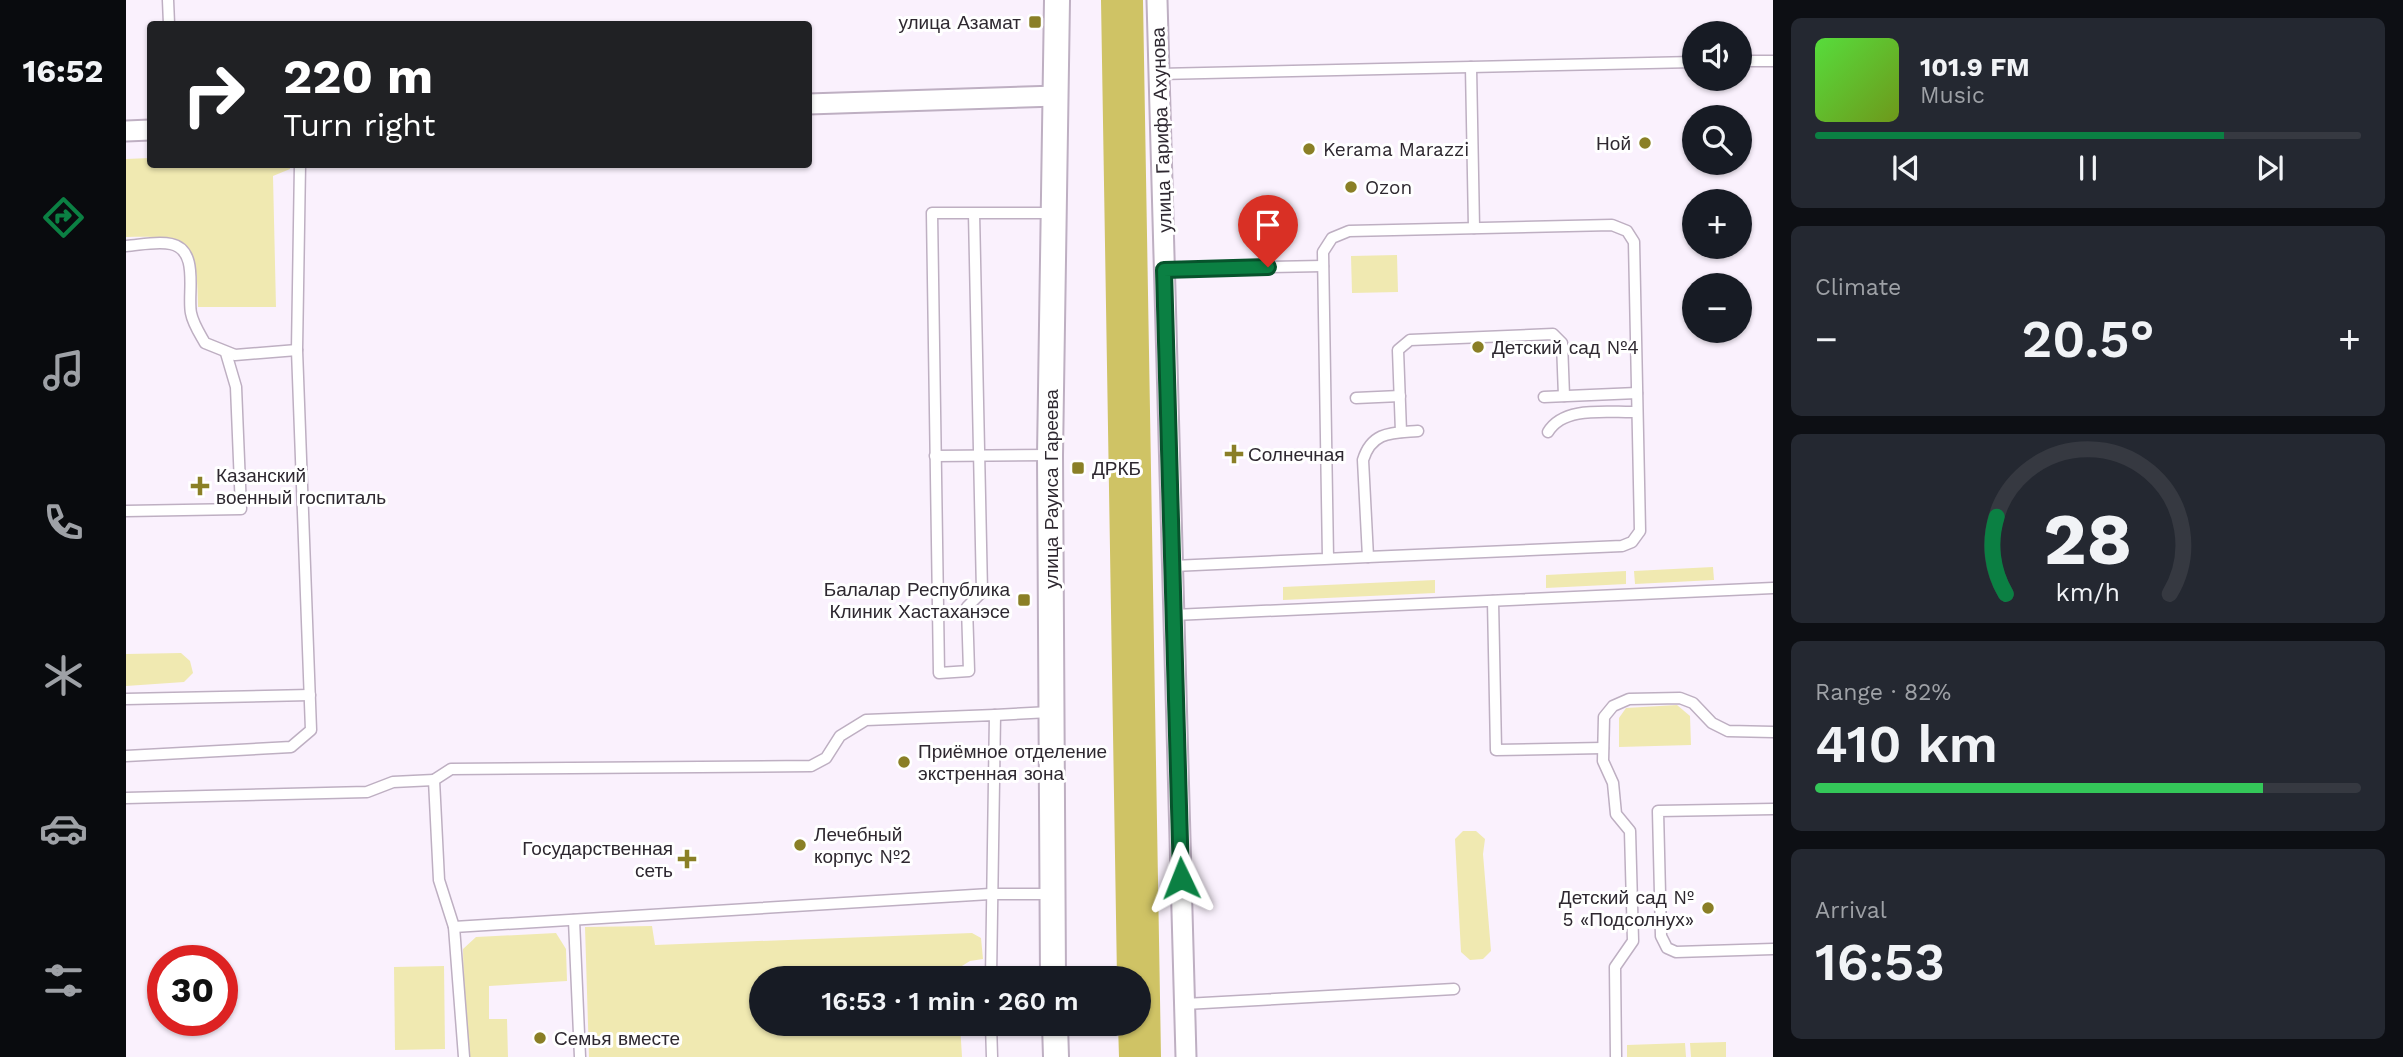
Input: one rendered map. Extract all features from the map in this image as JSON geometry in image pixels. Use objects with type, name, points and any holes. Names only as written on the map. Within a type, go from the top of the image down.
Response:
[{"type":"street","name":"улица Рауиса Гареева","points":[[1053,966],[1050,455],[1057,0]]},
{"type":"street","name":"улица Гарифа Ахунова","points":[[1157,0],[1186,1057]]},
{"type":"street","points":[[812,104],[1057,96]]},
{"type":"street","points":[[126,131],[147,130]]},
{"type":"street","points":[[1055,1036],[1056,1057]]},
{"type":"lane","points":[[168,0],[169,21]]},
{"type":"lane","points":[[1752,61],[1773,61]]},
{"type":"lane","points":[[1159,74],[1682,62]]},
{"type":"lane","points":[[1471,67],[1474,228]]},
{"type":"lane","points":[[126,756],[291,747],[312,730],[297,350],[300,168]]},
{"type":"lane","points":[[974,213],[982,592],[967,607],[969,671],[939,673],[932,214],[974,213],[1055,213]]},
{"type":"lane","points":[[1173,566],[1622,546],[1632,542],[1640,531],[1634,243],[1627,231],[1612,225],[1339,233],[1326,244],[1323,266],[1328,559]]},
{"type":"lane","points":[[126,246],[172,244],[181,251],[190,266],[191,315],[205,344],[226,353],[297,350]]},
{"type":"lane","points":[[1164,270],[1323,266]]},
{"type":"lane","points":[[1401,432],[1398,350],[1406,341],[1553,334],[1562,343],[1564,396]]},
{"type":"lane","points":[[126,511],[241,509],[236,387],[226,353]]},
{"type":"lane","points":[[1544,397],[1637,393]]},
{"type":"lane","points":[[1356,398],[1400,396]]},
{"type":"lane","points":[[1548,432],[1556,420],[1567,415],[1637,412]]},
{"type":"lane","points":[[1368,557],[1363,460],[1367,449],[1378,437],[1418,431]]},
{"type":"lane","points":[[936,456],[1050,455]]},
{"type":"lane","points":[[1174,615],[1773,588]]},
{"type":"lane","points":[[1493,601],[1496,750],[1603,748]]},
{"type":"lane","points":[[126,699],[310,695]]},
{"type":"lane","points":[[1616,1057],[1615,967],[1628,953],[1633,941],[1630,831],[1615,810],[1614,787],[1604,765],[1604,717],[1613,706],[1629,699],[1680,698],[1693,703],[1712,723],[1728,731],[1773,732]]},
{"type":"lane","points":[[126,798],[367,792],[393,782],[434,780],[451,769],[811,766],[826,758],[840,736],[866,720],[1050,712]]},
{"type":"lane","points":[[991,966],[990,894],[996,715]]},
{"type":"lane","points":[[434,780],[439,880],[454,928],[464,1057]]},
{"type":"lane","points":[[1773,809],[1658,811],[1661,936],[1664,944],[1676,952],[1773,949]]},
{"type":"lane","points":[[454,928],[990,894],[1051,894]]},
{"type":"lane","points":[[574,920],[580,1057]]},
{"type":"lane","points":[[1185,1004],[1454,989]]},
{"type":"lane","points":[[991,1036],[992,1057]]},
{"type":"shaded area","points":[[1101,0],[1143,0],[1161,1057],[1119,1057],[1118,1036],[1151,1036],[1151,966],[1117,966]]},
{"type":"shaded area","points":[[147,158],[147,168],[290,168],[273,176],[276,307],[198,307],[196,268],[186,247],[178,241],[165,238],[126,237],[126,159]]},
{"type":"shaded area","points":[[1397,255],[1398,292],[1352,293],[1351,256]]},
{"type":"shaded area","points":[[1713,567],[1714,580],[1635,584],[1634,571]]},
{"type":"shaded area","points":[[1626,571],[1626,584],[1546,588],[1546,575]]},
{"type":"shaded area","points":[[1435,580],[1435,593],[1283,600],[1283,587]]},
{"type":"shaded area","points":[[181,653],[190,661],[193,673],[184,682],[126,686],[126,654]]},
{"type":"shaded area","points":[[1677,705],[1690,716],[1691,745],[1619,747],[1619,718],[1626,708]]},
{"type":"shaded area","points":[[1463,831],[1476,831],[1485,839],[1483,854],[1491,951],[1483,959],[1470,960],[1461,952],[1455,839]]},
{"type":"shaded area","points":[[652,926],[655,945],[972,933],[981,938],[983,959],[970,961],[962,966],[749,966],[749,1036],[961,1036],[962,1057],[589,1057],[585,927]]},
{"type":"shaded area","points":[[556,933],[566,949],[567,981],[489,986],[489,1019],[507,1019],[508,1057],[465,1057],[463,949],[476,937]]},
{"type":"shaded area","points":[[444,966],[445,1049],[395,1050],[394,967]]},
{"type":"shaded area","points":[[1726,1042],[1726,1057],[1691,1057],[1690,1043]]},
{"type":"shaded area","points":[[1685,1043],[1686,1057],[1627,1057],[1627,1045]]},
{"type":"place","name":"улица Азамат","points":[[1035,22]]},
{"type":"place","name":"Ной","points":[[1645,143]]},
{"type":"place","name":"Kerama Marazzi","points":[[1309,149]]},
{"type":"place","name":"Ozon","points":[[1351,187]]},
{"type":"place","name":"Детский сад №4","points":[[1478,347]]},
{"type":"place","name":"Солнечная","points":[[1234,454]]},
{"type":"place","name":"ДРКБ","points":[[1078,468]]},
{"type":"place","name":"Казанский военный госпиталь","points":[[200,486]]},
{"type":"place","name":"Балалар Республика Клиник Хастаханэсе","points":[[1024,600]]},
{"type":"place","name":"Приёмное отделение экстренная зона","points":[[904,762]]},
{"type":"place","name":"Лечебный корпус №2","points":[[800,845]]},
{"type":"place","name":"Государственная сеть","points":[[687,859]]},
{"type":"place","name":"Детский сад № 5 «Подсолнух»","points":[[1708,908]]},
{"type":"place","name":"Семья вместе","points":[[540,1038]]},
{"type":"route","points":[[1181,878],[1164,270],[1268,267]]}]
